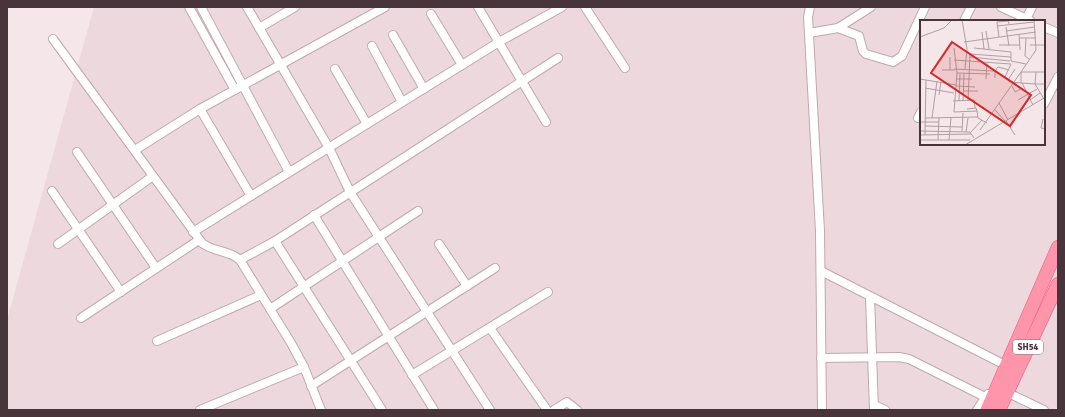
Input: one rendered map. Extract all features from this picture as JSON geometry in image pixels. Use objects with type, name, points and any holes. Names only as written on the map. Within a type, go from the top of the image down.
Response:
[{"type":"main road","name":"SH54","points":[[999,410],[1002,391],[1012,368],[1043,280],[1058,247]]},
{"type":"main road","points":[[1043,280],[1057,285]]},
{"type":"main road","name":"SH54","points":[[1012,368],[1057,285]]},
{"type":"main road","name":"SH54","points":[[986,404],[1002,391]]},
{"type":"street","points":[[189,7],[235,90]]},
{"type":"street","points":[[201,7],[244,85],[289,172]]},
{"type":"street","points":[[247,7],[329,148],[350,192],[490,410]]},
{"type":"street","points":[[259,28],[295,7]]},
{"type":"street","points":[[135,150],[200,109],[386,7]]},
{"type":"street","points":[[478,7],[546,122]]},
{"type":"street","points":[[193,232],[499,42],[562,7]]},
{"type":"street","points":[[585,7],[625,68]]},
{"type":"street","points":[[810,7],[809,33],[820,231],[822,410]]},
{"type":"street","points":[[809,33],[838,28],[871,7]]},
{"type":"street","points":[[838,28],[859,36],[863,51],[866,54],[893,62],[902,56],[925,7]]},
{"type":"street","points":[[964,20],[971,7]]},
{"type":"street","points":[[1001,7],[1028,20],[1032,7]]},
{"type":"street","points":[[431,14],[462,65]]},
{"type":"street","points":[[1045,27],[1058,33]]},
{"type":"street","points":[[392,35],[424,89]]},
{"type":"street","points":[[53,39],[199,240],[208,248],[234,255],[240,260],[304,367],[321,410]]},
{"type":"street","points":[[372,46],[402,102]]},
{"type":"street","points":[[240,260],[275,241],[521,80],[558,58]]},
{"type":"street","points":[[335,69],[367,124]]},
{"type":"street","points":[[1045,102],[1058,77]]},
{"type":"street","points":[[200,109],[251,196]]},
{"type":"street","points":[[77,152],[114,204],[156,268]]},
{"type":"street","points":[[58,244],[153,176]]},
{"type":"street","points":[[52,191],[121,292]]},
{"type":"street","points":[[270,309],[418,211]]},
{"type":"street","points":[[314,215],[434,410]]},
{"type":"street","points":[[81,318],[199,240]]},
{"type":"street","points":[[275,241],[382,410]]},
{"type":"street","points":[[439,244],[467,286]]},
{"type":"street","points":[[311,386],[495,268]]},
{"type":"street","points":[[820,271],[1012,368]]},
{"type":"street","points":[[412,375],[548,292]]},
{"type":"street","points":[[157,340],[261,295]]},
{"type":"street","points":[[870,296],[874,407],[885,410]]},
{"type":"street","points":[[490,328],[547,410]]},
{"type":"street","points":[[821,358],[873,357],[909,359],[986,404],[977,410]]},
{"type":"street","points":[[200,410],[304,367]]},
{"type":"street","points":[[1002,391],[1044,410]]},
{"type":"street","points":[[554,410],[567,402],[577,410]]},
{"type":"shaded area","points":[[94,7],[1058,7],[1058,410],[7,410],[7,320]]}]
